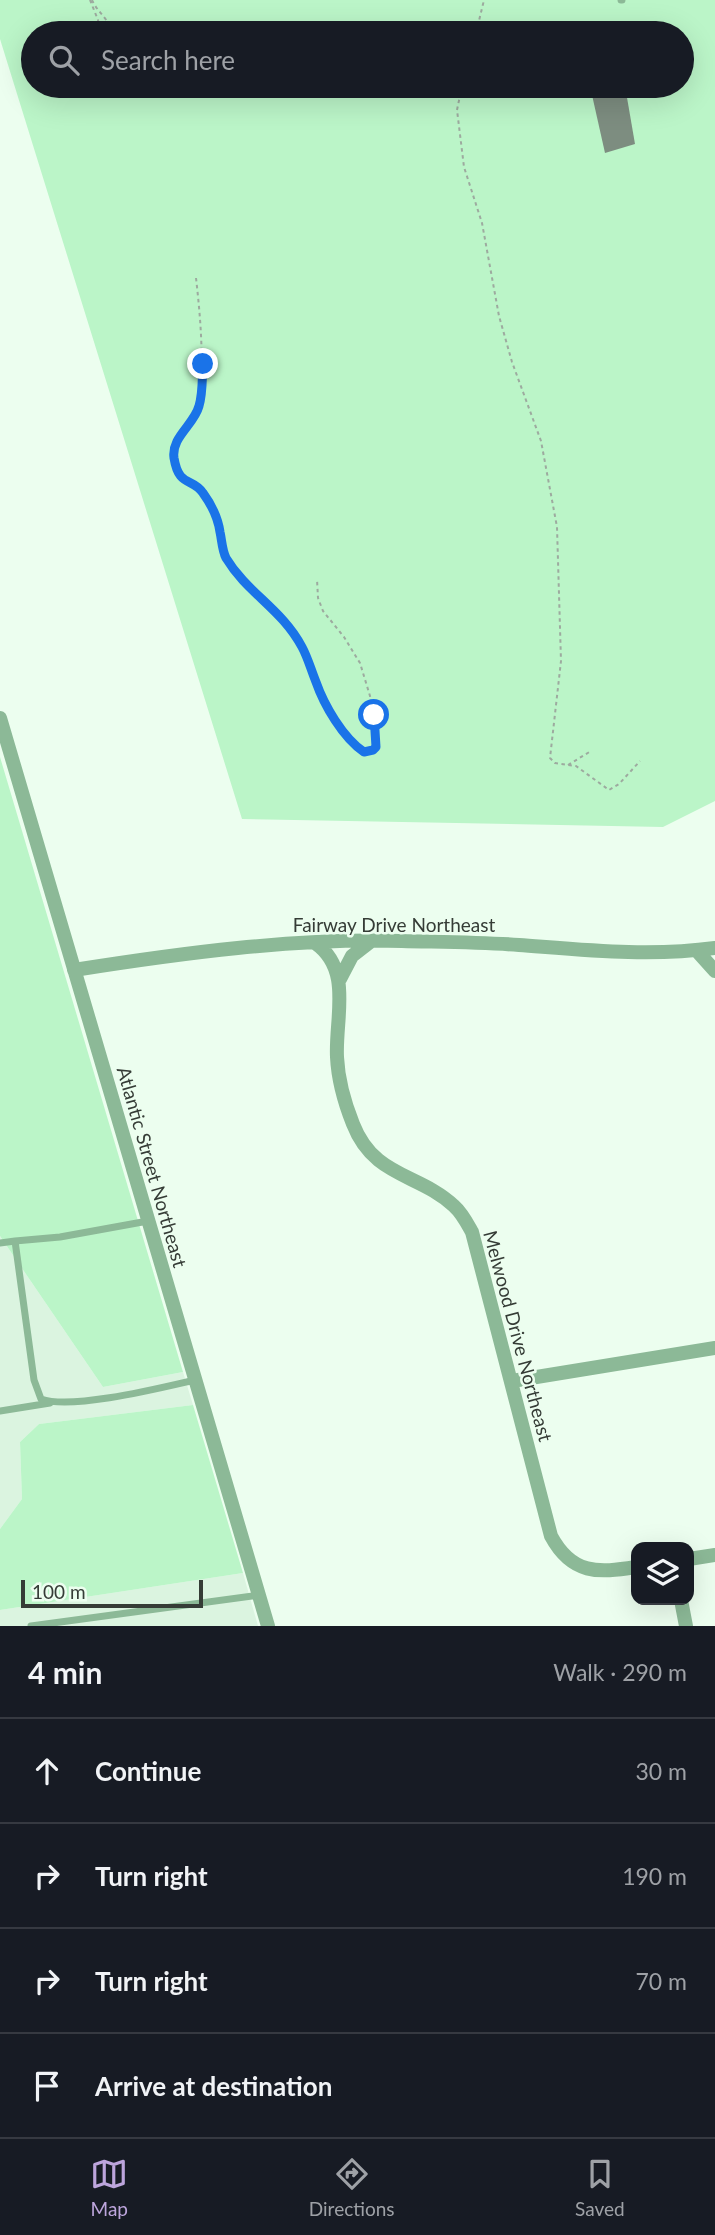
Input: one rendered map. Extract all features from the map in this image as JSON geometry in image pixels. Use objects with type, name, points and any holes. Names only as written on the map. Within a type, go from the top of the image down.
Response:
[{"type":"street","name":"Atlantic Street Northeast","points":[[0,718],[268,1626]]},
{"type":"street","points":[[340,979],[352,956],[370,942]]},
{"type":"street","name":"Fairway Drive Northeast","points":[[74,970],[212,951],[315,943],[515,945],[626,953],[715,948]]},
{"type":"street","points":[[315,943],[330,957],[340,979]]},
{"type":"street","points":[[697,951],[715,971]]},
{"type":"street","name":"Melwood Drive Northeast","points":[[340,979],[337,1058],[353,1125],[363,1144],[379,1161],[444,1198],[465,1219],[472,1232],[551,1536],[564,1556],[584,1568],[599,1572],[631,1568]]},
{"type":"street","points":[[512,1381],[715,1348]]},
{"type":"street","points":[[694,1558],[715,1555]]},
{"type":"street","points":[[682,1605],[686,1626]]},
{"type":"lane","points":[[0,1243],[60,1237],[148,1221]]},
{"type":"lane","points":[[15,1241],[34,1380],[41,1399],[50,1403]]},
{"type":"lane","points":[[0,1411],[107,1398],[195,1380]]},
{"type":"lane","points":[[32,1626],[259,1595]]},
{"type":"path","points":[[91,0],[98,21]]},
{"type":"path","points":[[91,0],[106,21]]},
{"type":"path","points":[[479,21],[484,0]]},
{"type":"path","points":[[460,98],[457,110],[464,167],[482,223],[494,299],[512,362],[541,441],[553,500],[560,563],[561,661],[550,758],[555,763],[579,768],[609,790],[619,784],[640,761]]},
{"type":"path","points":[[196,278],[203,358],[201,400],[196,416],[175,445],[178,471],[185,481],[201,490],[218,522],[226,557],[239,578],[274,608],[293,632],[310,662],[319,690],[335,718],[354,744],[368,752],[376,747],[377,740],[368,685],[355,653],[323,611],[318,598],[317,579]]},
{"type":"path","points":[[567,765],[591,751]]},
{"type":"shaded area","points":[[0,1236],[103,1387],[183,1372],[193,1405],[39,1424],[20,1442],[22,1499],[0,1529]]},
{"type":"shaded area","points":[[243,1573],[258,1626],[0,1626],[0,1610]]},
{"type":"green space","points":[[0,0],[715,0],[715,801],[663,827],[242,819],[0,39]]},
{"type":"green space","points":[[0,757],[183,1372],[103,1387],[0,1236]]},
{"type":"green space","points":[[193,1405],[243,1573],[0,1610],[0,1529],[22,1499],[20,1442],[39,1424]]},
{"type":"building","points":[[593,98],[627,98],[635,144],[605,153]]},
{"type":"route","points":[[203,364],[198,410],[175,445],[174,458],[180,476],[201,490],[218,522],[226,557],[239,578],[274,608],[293,632],[310,662],[319,690],[335,718],[349,738],[364,752],[376,747],[374,715]]}]
